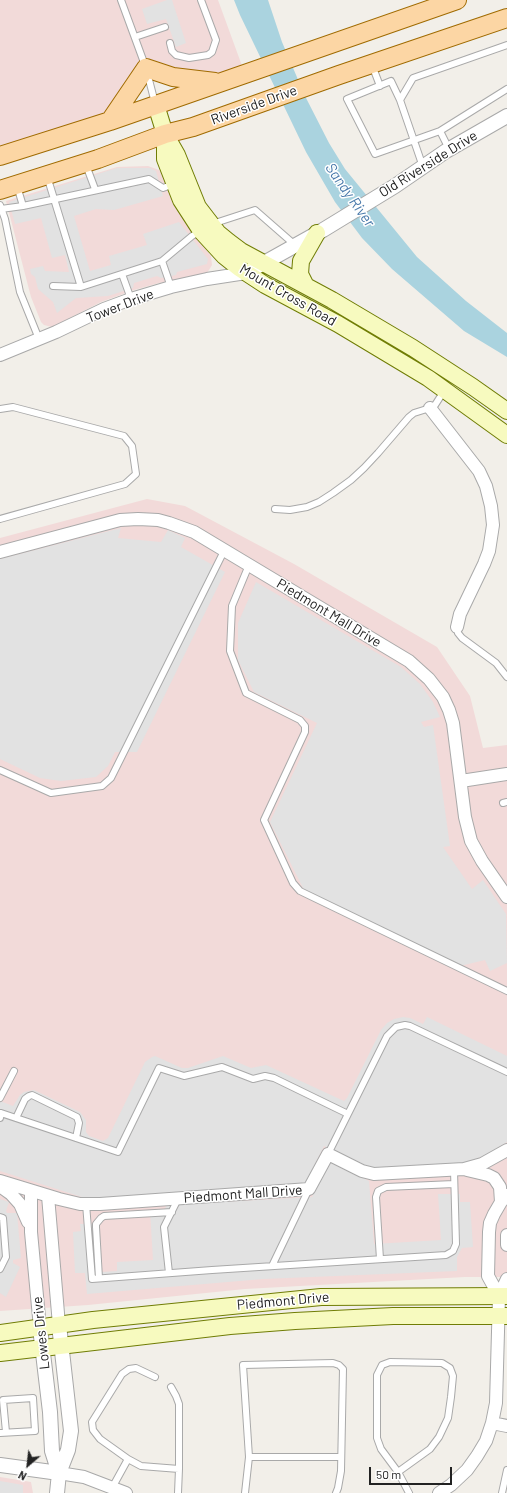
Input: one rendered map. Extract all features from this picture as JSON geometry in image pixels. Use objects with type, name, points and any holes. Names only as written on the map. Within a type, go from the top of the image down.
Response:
[{"type":"main road","points":[[0,156],[156,106],[457,0]]},
{"type":"main road","name":"Riverside Drive","points":[[8,187],[86,163],[165,134],[193,127],[347,72],[507,18]]},
{"type":"main road","points":[[110,121],[146,68],[173,77],[221,83]]},
{"type":"main road","name":"Mount Cross Road","points":[[156,106],[165,134],[165,159],[181,182],[181,200],[206,228],[224,256],[246,273],[338,324],[428,378],[507,435]]},
{"type":"main road","name":"Mount Cross Road","points":[[206,228],[218,233],[241,251],[306,286],[413,348],[507,411]]},
{"type":"main road","points":[[306,286],[300,274],[301,261],[320,231]]},
{"type":"main road","name":"Piedmont Drive","points":[[0,1333],[93,1320],[321,1297],[503,1296]]},
{"type":"main road","name":"Piedmont Drive","points":[[0,1353],[230,1326],[335,1318],[400,1316],[503,1316]]},
{"type":"street","name":"Old Riverside Drive","points":[[246,273],[320,231],[507,116]]},
{"type":"street","name":"Tower Drive","points":[[0,355],[39,340],[104,309],[131,299],[171,287],[207,279],[246,273]]},
{"type":"street","points":[[430,408],[479,471],[486,486],[491,506],[493,525],[489,551],[460,614],[457,627]]},
{"type":"street","name":"Piedmont Mall Drive","points":[[0,552],[107,523],[138,519],[158,520],[182,527],[224,550],[409,661],[427,676],[443,697],[452,717],[465,816],[471,841],[482,861],[507,897]]},
{"type":"street","points":[[461,781],[507,774]]},
{"type":"street","points":[[328,1154],[362,1171],[372,1174],[459,1170],[482,1164],[507,1150]]},
{"type":"street","name":"Piedmont Mall Drive","points":[[0,1181],[48,1196],[86,1204],[309,1190],[328,1154]]},
{"type":"street","points":[[459,1170],[488,1175],[494,1178],[500,1187],[504,1199],[490,1223],[488,1241],[488,1276],[503,1296]]},
{"type":"street","points":[[0,1186],[11,1194],[20,1204],[31,1232]]},
{"type":"street","name":"Lowes Drive","points":[[31,1191],[31,1232],[42,1348],[50,1412],[52,1451],[59,1473]]},
{"type":"street","name":"Lowes Drive","points":[[48,1196],[59,1325],[71,1431],[68,1450],[59,1473],[57,1493]]},
{"type":"street","points":[[507,1235],[507,1245]]},
{"type":"street","points":[[439,1493],[451,1485],[467,1470],[486,1441],[492,1423],[496,1403],[503,1316],[503,1296],[507,1279]]},
{"type":"street","points":[[492,1423],[507,1426]]},
{"type":"street","points":[[0,1465],[84,1477],[126,1493]]},
{"type":"lane","points":[[121,0],[146,68],[156,106]]},
{"type":"lane","points":[[170,43],[172,51],[176,54],[189,58],[208,55],[212,52],[216,40],[201,0]]},
{"type":"lane","points":[[135,37],[164,27]]},
{"type":"lane","points":[[400,100],[412,78],[507,45]]},
{"type":"lane","points":[[371,64],[380,86]]},
{"type":"lane","points":[[423,167],[413,139],[400,100],[391,81],[347,99],[375,154],[413,139],[440,130],[507,89]]},
{"type":"lane","points":[[440,130],[450,150]]},
{"type":"lane","points":[[86,163],[95,190]]},
{"type":"lane","points":[[47,175],[81,287]]},
{"type":"lane","points":[[39,340],[20,292],[5,219],[1,207],[23,206],[149,179],[163,188],[181,182]]},
{"type":"lane","points":[[8,187],[23,206]]},
{"type":"lane","points":[[53,286],[81,287],[162,261],[192,236],[206,228],[255,210],[295,246]]},
{"type":"lane","points":[[162,261],[171,287]]},
{"type":"lane","points":[[122,274],[131,299]]},
{"type":"lane","points":[[275,508],[290,510],[307,507],[319,502],[351,480],[378,453],[409,416],[430,408],[435,404],[445,390]]},
{"type":"lane","points":[[0,409],[13,407],[124,436],[132,446],[136,474],[125,484],[0,519]]},
{"type":"lane","points":[[0,770],[51,793],[102,786],[111,778],[224,550]]},
{"type":"lane","points":[[249,565],[232,606],[230,651],[246,693],[300,720],[305,726],[306,732],[264,820],[293,883],[300,891],[507,991]]},
{"type":"lane","points":[[457,627],[458,633],[462,638],[496,663],[507,676]]},
{"type":"lane","points":[[328,1154],[387,1036],[393,1028],[400,1025],[410,1026],[507,1072]]},
{"type":"lane","points":[[0,1114],[118,1152],[159,1068],[187,1076],[222,1067],[253,1079],[269,1076],[348,1114]]},
{"type":"lane","points":[[0,1098],[14,1071]]},
{"type":"lane","points":[[16,1118],[25,1099],[32,1095],[77,1117],[79,1123],[76,1138]]},
{"type":"lane","points":[[86,1204],[92,1279],[446,1255],[453,1251],[456,1244],[454,1184],[459,1170]]},
{"type":"lane","points":[[380,1259],[376,1201],[378,1191],[386,1187],[454,1184]]},
{"type":"lane","points":[[272,1266],[309,1190]]},
{"type":"lane","points":[[170,1273],[164,1227],[178,1199]]},
{"type":"lane","points":[[99,1278],[96,1224],[101,1218],[104,1216],[172,1212]]},
{"type":"lane","points":[[0,1217],[3,1218],[6,1257],[0,1269]]},
{"type":"lane","points":[[398,1472],[430,1449],[439,1437],[448,1418],[453,1376],[450,1368],[442,1363],[390,1362],[382,1365],[377,1375],[377,1438],[381,1449],[398,1472],[409,1493]]},
{"type":"lane","points":[[245,1493],[248,1477],[249,1457],[243,1365],[333,1363],[339,1364],[343,1369],[341,1471],[336,1493]]},
{"type":"lane","points":[[155,1377],[136,1368],[129,1369],[122,1374],[92,1422],[93,1430],[100,1439],[128,1459],[141,1466],[179,1469]]},
{"type":"lane","points":[[170,1387],[179,1404],[178,1493]]},
{"type":"lane","points":[[33,1398],[35,1430],[3,1432],[3,1400],[33,1398]]},
{"type":"lane","points":[[249,1457],[341,1457]]},
{"type":"lane","points":[[112,1488],[128,1459]]},
{"type":"lane","points":[[502,1493],[507,1470]]},
{"type":"shaded area","points":[[0,0],[218,0],[245,74],[181,74],[159,68],[110,121],[0,155]]},
{"type":"shaded area","points":[[167,0],[172,0],[186,43],[176,47],[166,19],[147,24],[142,9]]},
{"type":"shaded area","points":[[148,166],[159,170],[163,174],[189,228],[211,256],[212,265],[209,270],[206,274],[159,283],[134,290],[101,302],[52,327],[44,325],[41,322],[31,297],[6,201],[117,167]]},
{"type":"shaded area","points":[[117,168],[150,168],[156,171],[163,196],[114,210],[96,209],[74,216],[90,271],[111,265],[109,256],[147,245],[143,234],[179,222],[208,259],[207,264],[177,272],[176,275],[161,278],[157,276],[134,283],[133,288],[108,296],[76,298],[57,313],[53,302],[38,289],[35,277],[31,274],[30,269],[43,266],[45,271],[69,272],[65,255],[52,258],[41,218],[15,224],[9,202]]},
{"type":"shaded area","points":[[147,499],[185,506],[294,564],[437,647],[470,696],[483,748],[507,745],[507,1277],[465,1277],[245,1289],[88,1305],[0,1311],[0,538]]},
{"type":"shaded area","points":[[121,528],[118,538],[161,542],[168,530],[185,538],[181,547],[225,572],[137,752],[115,752],[108,766],[96,777],[61,781],[40,778],[0,759],[0,559]]},
{"type":"shaded area","points":[[256,582],[401,667],[420,684],[433,702],[440,717],[421,722],[424,727],[433,725],[450,846],[443,847],[472,889],[483,880],[506,914],[507,963],[490,971],[485,960],[460,966],[304,890],[270,822],[317,723],[254,692],[238,660],[238,623]]},
{"type":"shaded area","points":[[403,1017],[410,1018],[423,1024],[427,1017],[507,1056],[507,1142],[486,1155],[463,1164],[370,1168],[324,1146],[305,1184],[88,1199],[0,1171],[0,1101],[13,1106],[20,1095],[24,1092],[34,1090],[80,1112],[86,1120],[86,1132],[89,1136],[103,1141],[108,1138],[145,1062],[152,1057],[155,1056],[182,1068],[188,1068],[223,1056],[251,1068],[266,1065],[344,1101],[347,1098],[381,1030],[387,1023],[394,1019]]},
{"type":"shaded area","points":[[330,1161],[369,1181],[374,1244],[441,1240],[438,1194],[460,1194],[460,1202],[470,1202],[473,1247],[462,1248],[457,1257],[457,1271],[263,1279],[87,1294],[85,1273],[75,1273],[73,1232],[81,1231],[80,1224],[99,1224],[102,1272],[117,1271],[117,1262],[153,1260],[150,1211],[164,1210],[167,1205],[312,1197]]},
{"type":"shaded area","points":[[0,1199],[9,1202],[6,1211],[7,1213],[17,1213],[21,1258],[13,1260],[13,1263],[20,1267],[6,1297],[0,1293]]},
{"type":"shaded area","points":[[0,1477],[31,1482],[33,1493],[0,1493]]},
{"type":"shaded area","points":[[0,1481],[23,1485],[23,1493],[0,1493]]},
{"type":"water","name":"Sandy River","points":[[234,0],[268,0],[282,42],[305,96],[329,143],[345,169],[417,257],[466,301],[507,333],[507,357],[464,331],[392,269],[362,238],[335,202],[306,152]]}]
